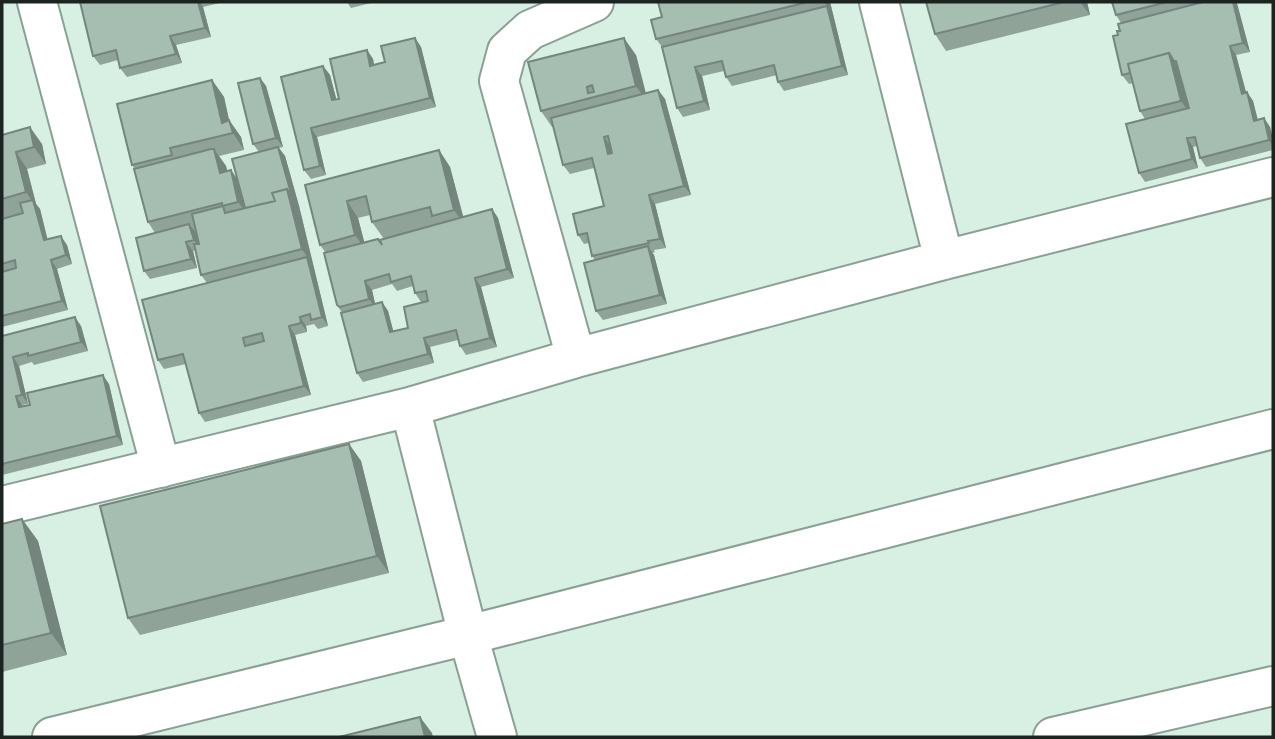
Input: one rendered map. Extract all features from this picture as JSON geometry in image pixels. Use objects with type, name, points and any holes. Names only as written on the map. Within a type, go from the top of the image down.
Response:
[{"type":"street","points":[[37,2],[162,468]]},
{"type":"street","points":[[576,358],[499,81],[507,51],[530,30],[594,2]]},
{"type":"street","points":[[878,2],[944,260]]},
{"type":"street","points":[[2,506],[410,407],[576,358],[944,260],[1273,177]]},
{"type":"street","points":[[410,407],[497,737]]},
{"type":"street","points":[[52,737],[468,635],[1273,429]]},
{"type":"street","points":[[1067,736],[1273,685]]},
{"type":"building","points":[[80,2],[198,2],[205,28],[170,36],[176,54],[120,68],[116,50],[93,56]]},
{"type":"building","points":[[658,2],[808,2],[656,39],[651,20],[662,17]]},
{"type":"building","points":[[926,2],[1064,2],[935,34]]},
{"type":"building","points":[[1112,2],[1167,2],[1116,15]]},
{"type":"building","points":[[1203,2],[1233,2],[1243,43],[1230,46],[1242,94],[1247,92],[1254,121],[1264,118],[1269,140],[1200,158],[1195,137],[1187,138],[1192,159],[1139,173],[1126,124],[1189,108],[1176,61],[1169,53],[1128,64],[1130,73],[1122,75],[1113,36],[1120,31],[1118,24]]},
{"type":"building","points":[[827,6],[842,66],[778,82],[774,65],[726,77],[722,61],[695,67],[704,101],[677,108],[662,47]]},
{"type":"building","points":[[415,38],[430,98],[311,128],[320,166],[304,170],[281,77],[323,66],[332,100],[339,99],[330,59],[367,50],[370,66],[385,62],[381,46]]},
{"type":"building","points":[[624,38],[636,86],[541,111],[528,62]],"holes":[[[592,85],[594,92],[588,93],[587,87]]]},
{"type":"building","points":[[1169,53],[1181,101],[1140,111],[1128,64]]},
{"type":"building","points":[[260,78],[276,138],[253,144],[238,83]]},
{"type":"building","points":[[212,80],[222,123],[229,120],[233,133],[170,148],[172,155],[132,165],[117,104]]},
{"type":"building","points":[[658,90],[684,186],[649,195],[660,239],[592,256],[587,233],[578,235],[573,214],[604,206],[592,158],[563,165],[551,118]],"holes":[[[608,136],[612,153],[608,154],[604,137]]]},
{"type":"building","points":[[30,127],[34,147],[16,152],[26,192],[2,199],[2,135]]},
{"type":"building","points":[[278,147],[292,197],[287,189],[272,193],[275,201],[245,208],[232,159]]},
{"type":"building","points":[[214,149],[220,173],[231,170],[238,202],[222,206],[222,203],[148,222],[134,169]]},
{"type":"building","points":[[439,150],[454,210],[432,216],[430,207],[372,222],[366,196],[347,201],[355,235],[320,245],[305,185]]},
{"type":"building","points":[[287,189],[302,249],[201,275],[194,244],[199,244],[192,214],[223,206],[225,213],[275,201],[272,193]]},
{"type":"building","points":[[33,200],[44,240],[61,236],[66,255],[51,260],[62,301],[2,316],[2,272],[16,268],[15,260],[2,264],[2,219],[23,213],[20,203]]},
{"type":"building","points":[[492,209],[507,269],[475,278],[490,338],[460,346],[456,330],[424,338],[428,354],[357,373],[341,313],[382,302],[390,332],[408,328],[404,307],[428,301],[426,291],[415,293],[411,276],[391,282],[389,274],[365,281],[369,299],[340,307],[337,305],[324,253],[378,239],[382,245],[380,240]]},
{"type":"building","points":[[189,224],[194,240],[186,242],[191,259],[144,271],[136,238]]},
{"type":"building","points":[[648,246],[660,295],[596,311],[584,263]]},
{"type":"building","points":[[307,257],[322,317],[311,320],[310,314],[300,317],[301,323],[289,326],[304,386],[199,413],[183,354],[158,360],[142,300]],"holes":[[[262,333],[264,341],[245,346],[243,338]]]},
{"type":"building","points":[[75,317],[81,342],[28,356],[28,353],[13,357],[22,395],[16,396],[19,407],[30,405],[27,393],[103,375],[117,436],[2,464],[2,336]]},
{"type":"building","points":[[349,444],[377,556],[128,618],[100,506]]},
{"type":"building","points":[[22,519],[51,633],[2,645],[2,524]]},
{"type":"building","points":[[420,717],[425,737],[339,737]]}]
